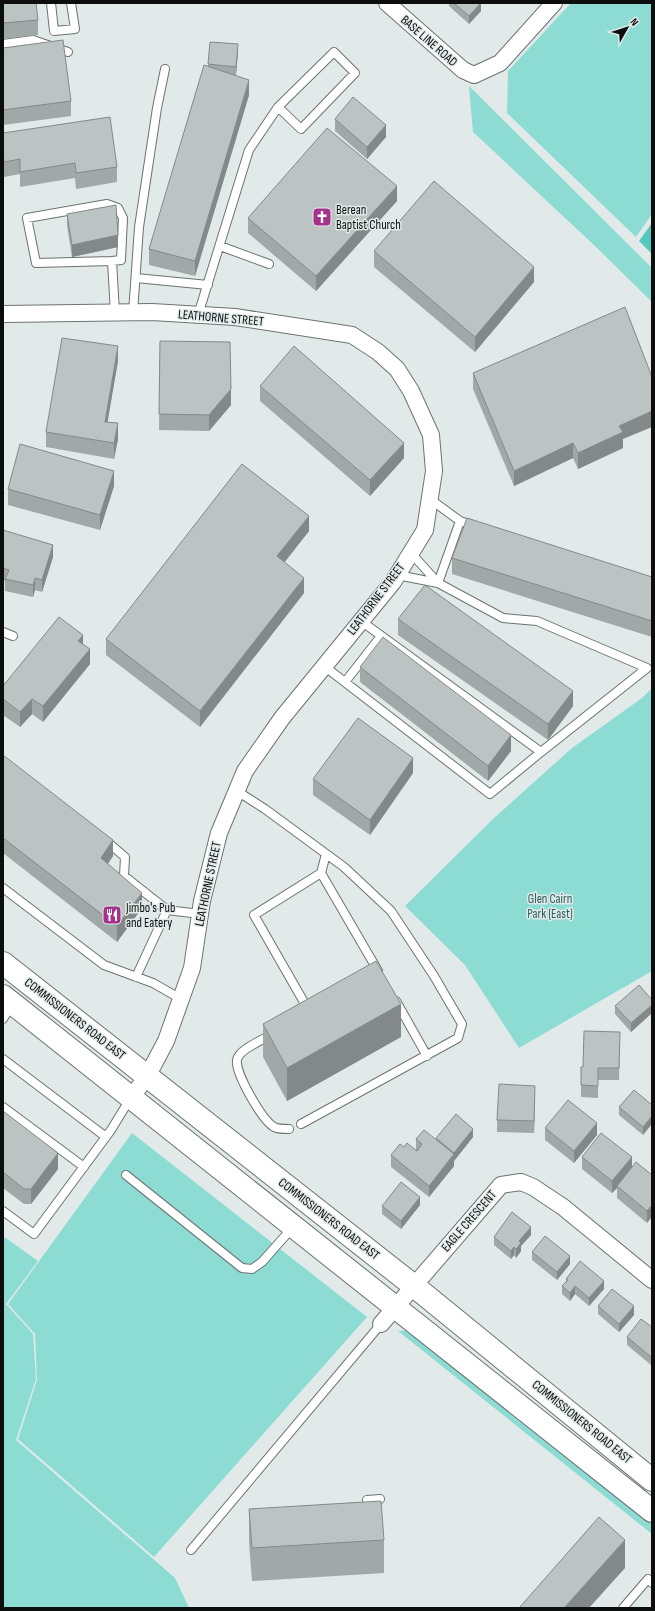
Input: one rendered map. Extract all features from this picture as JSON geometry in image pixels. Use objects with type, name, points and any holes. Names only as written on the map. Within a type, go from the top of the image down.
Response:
[{"type":"main road","name":"COMMISSIONERS ROAD EAST","points":[[3,963],[148,1075],[414,1286],[652,1480]]},
{"type":"main road","name":"COMMISSIONERS ROAD EAST","points":[[6,1006],[131,1098],[652,1511]]},
{"type":"street","name":"BASE LINE ROAD","points":[[387,3],[463,70],[474,75],[500,63],[554,3]]},
{"type":"street","name":"LEATHORNE STREET","points":[[3,314],[133,313],[235,317],[352,335],[378,352],[397,368],[411,391],[431,435],[434,471],[425,530],[397,575],[278,724],[245,771],[219,833],[200,914],[192,968],[166,1041],[148,1075],[131,1098]]},
{"type":"street","name":"EAGLE CRESCENT","points":[[381,1324],[501,1185],[521,1182],[533,1187],[563,1207],[652,1280]]},
{"type":"lane","points":[[51,3],[54,31],[75,29],[72,3]]},
{"type":"lane","points":[[3,44],[33,40],[68,52]]},
{"type":"lane","points":[[198,315],[249,150],[278,107],[334,52],[356,73],[301,129],[278,107]]},
{"type":"lane","points":[[133,313],[140,227],[157,108],[165,69]]},
{"type":"lane","points":[[107,204],[118,208],[123,218],[121,260],[112,261],[36,263],[27,218],[107,204]]},
{"type":"lane","points":[[220,246],[269,264]]},
{"type":"lane","points":[[112,261],[115,313]]},
{"type":"lane","points":[[136,278],[208,285]]},
{"type":"lane","points":[[430,499],[460,521],[482,528]]},
{"type":"lane","points":[[438,583],[460,521]]},
{"type":"lane","points":[[411,553],[438,583]]},
{"type":"lane","points":[[324,666],[490,794],[649,666],[537,621],[503,618],[438,583],[397,575]]},
{"type":"lane","points":[[361,621],[541,752]]},
{"type":"lane","points":[[3,632],[13,636]]},
{"type":"lane","points":[[345,682],[380,636]]},
{"type":"lane","points":[[237,791],[265,808],[344,867],[391,911],[434,976],[462,1024],[458,1038],[301,1124]]},
{"type":"lane","points":[[101,837],[125,857],[124,876],[167,910],[200,914]]},
{"type":"lane","points":[[310,1013],[254,915],[321,873],[326,854]]},
{"type":"lane","points":[[321,873],[378,975]]},
{"type":"lane","points":[[3,888],[104,965],[153,983],[181,999]]},
{"type":"lane","points":[[136,977],[167,910]]},
{"type":"lane","points":[[390,991],[427,1056]]},
{"type":"lane","points":[[275,1033],[240,1052],[237,1060],[238,1069],[255,1105],[264,1119],[275,1128],[289,1129]]},
{"type":"lane","points":[[3,1059],[106,1137]]},
{"type":"lane","points":[[3,1211],[34,1234],[106,1137],[131,1098]]},
{"type":"lane","points":[[3,1107],[84,1167]]},
{"type":"lane","points":[[126,1175],[242,1268],[252,1269],[262,1262],[293,1227]]},
{"type":"lane","points":[[190,1550],[381,1324]]},
{"type":"lane","points":[[367,1500],[380,1499]]},
{"type":"lane","points":[[623,1608],[648,1579],[652,1582]]},
{"type":"green space","points":[[571,3],[652,3],[652,214],[636,237],[507,113],[508,71]]},
{"type":"green space","points":[[469,86],[652,268],[652,302],[595,246],[473,132]]},
{"type":"green space","name":"Glen Cairn Park (East)","points":[[652,688],[652,971],[519,1048],[465,965],[405,906],[494,818],[572,748],[642,698]]},
{"type":"green space","points":[[132,1133],[367,1317],[154,1557],[18,1439],[37,1380],[35,1334],[8,1304]]},
{"type":"green space","points":[[3,1236],[38,1261],[6,1304],[33,1334],[36,1379],[16,1440],[175,1578],[189,1608],[3,1608]]},
{"type":"green space","points":[[409,1330],[652,1519],[652,1534],[398,1331]]},
{"type":"shaded area","points":[[652,223],[652,254],[639,241]]},
{"type":"building","points":[[3,3],[36,3],[38,20],[3,23]]},
{"type":"building","points":[[454,3],[481,3],[469,16]]},
{"type":"building","points":[[63,40],[71,101],[3,110],[3,48]]},
{"type":"building","points":[[210,42],[238,44],[236,67],[208,64]]},
{"type":"building","points":[[204,65],[249,80],[195,261],[149,249]]},
{"type":"building","points":[[353,97],[386,125],[367,147],[335,119]]},
{"type":"building","points":[[110,117],[117,167],[76,173],[75,163],[20,172],[20,159],[4,162],[3,133]]},
{"type":"building","name":"Berean Baptist Church","points":[[327,128],[397,186],[316,276],[248,218]]},
{"type":"building","points":[[434,181],[534,267],[475,337],[374,251]]},
{"type":"building","points":[[116,205],[118,235],[72,245],[67,214]]},
{"type":"building","points":[[625,307],[652,377],[652,411],[619,426],[623,432],[578,453],[573,443],[514,471],[473,373]]},
{"type":"building","points":[[62,338],[118,346],[105,422],[118,423],[114,443],[46,432]]},
{"type":"building","points":[[160,341],[230,342],[231,389],[209,415],[159,414]]},
{"type":"building","points":[[294,346],[404,443],[370,480],[260,386]]},
{"type":"building","points":[[20,444],[114,471],[100,515],[8,489]]},
{"type":"building","points":[[242,464],[309,516],[277,556],[304,578],[200,711],[106,639]]},
{"type":"building","points":[[467,518],[652,577],[652,621],[452,558]]},
{"type":"building","points":[[3,530],[53,545],[42,580],[35,578],[33,585],[5,579],[9,570],[3,568]]},
{"type":"building","points":[[425,585],[573,691],[548,724],[398,619]]},
{"type":"building","points":[[59,617],[83,635],[78,641],[90,649],[43,706],[32,699],[20,712],[3,699],[3,686]]},
{"type":"building","points":[[383,637],[511,735],[488,766],[360,667]]},
{"type":"building","points":[[358,718],[413,758],[370,820],[313,779]]},
{"type":"building","points":[[3,755],[113,840],[101,858],[142,893],[117,926],[3,838]]},
{"type":"building","points":[[376,961],[401,1004],[287,1068],[263,1024]]},
{"type":"building","points":[[639,985],[652,1000],[652,1005],[631,1023],[615,1006]]},
{"type":"building","points":[[584,1031],[620,1032],[619,1068],[598,1068],[598,1086],[581,1085]]},
{"type":"building","points":[[499,1084],[535,1086],[534,1121],[497,1120]]},
{"type":"building","points":[[634,1090],[652,1105],[652,1116],[643,1127],[619,1107]]},
{"type":"building","points":[[568,1100],[597,1123],[574,1151],[545,1128]]},
{"type":"building","points":[[3,1111],[58,1153],[31,1189],[24,1189],[3,1172]]},
{"type":"building","points":[[456,1114],[473,1129],[454,1153],[436,1138]]},
{"type":"building","points":[[424,1130],[454,1154],[429,1186],[391,1155],[400,1144],[404,1147],[407,1143],[417,1151],[422,1144],[416,1139]]},
{"type":"building","points":[[601,1133],[632,1157],[612,1181],[582,1157]]},
{"type":"building","points":[[636,1162],[652,1175],[652,1205],[647,1211],[617,1186]]},
{"type":"building","points":[[401,1182],[420,1197],[401,1221],[382,1206]]},
{"type":"building","points":[[512,1212],[531,1227],[519,1241],[521,1243],[516,1249],[514,1247],[511,1251],[494,1237]]},
{"type":"building","points":[[545,1236],[570,1256],[557,1272],[532,1252]]},
{"type":"building","points":[[580,1261],[604,1281],[589,1298],[575,1286],[570,1293],[562,1286],[568,1280],[566,1279]]},
{"type":"building","points":[[612,1289],[634,1306],[619,1324],[598,1306]]},
{"type":"building","points":[[641,1319],[652,1327],[651,1357],[627,1337]]},
{"type":"building","points":[[381,1501],[384,1540],[252,1548],[249,1509]]},
{"type":"building","points":[[599,1517],[625,1540],[564,1608],[519,1608]]},
{"type":"place","name":"Berean Baptist Church","points":[[322,217]]},
{"type":"place","name":"Jimbo's Pub and Eatery","points":[[112,915]]}]
